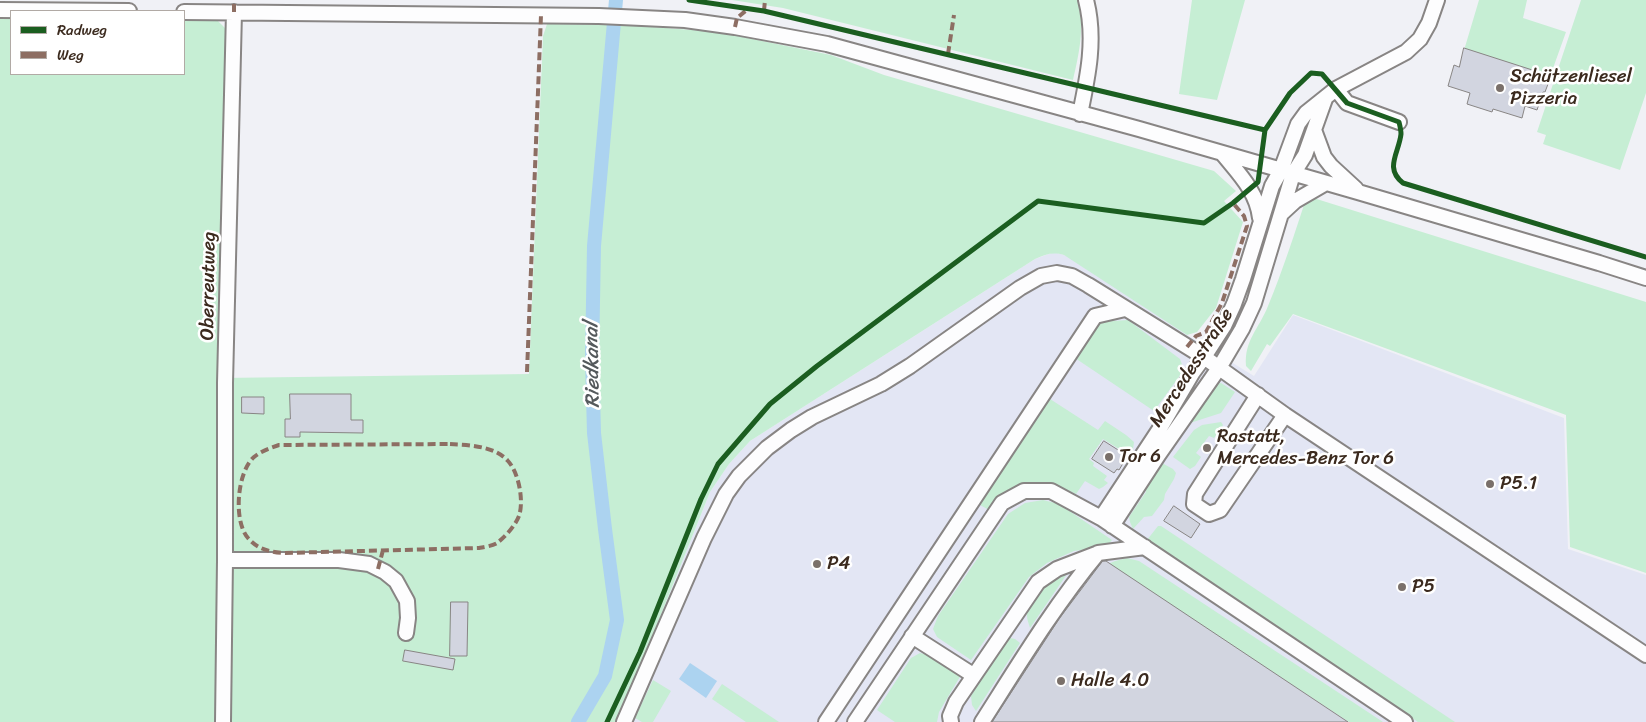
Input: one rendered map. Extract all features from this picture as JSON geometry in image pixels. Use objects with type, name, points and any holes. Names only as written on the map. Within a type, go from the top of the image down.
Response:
[{"type":"street","points":[[1080,114],[1090,65],[1091,44],[1086,0]]},
{"type":"street","points":[[1287,172],[1298,124],[1306,113],[1331,93],[1406,52],[1420,40],[1429,23],[1437,0]]},
{"type":"street","points":[[185,12],[599,16],[685,20],[735,27],[827,44],[1222,153],[1646,278]]},
{"type":"street","name":"Oberreutweg","points":[[223,722],[225,373],[234,12]]},
{"type":"street","points":[[1331,93],[1347,103],[1399,122]]},
{"type":"street","points":[[1287,172],[1305,155],[1331,93]]},
{"type":"street","points":[[1314,130],[1324,157],[1358,192]]},
{"type":"street","points":[[1222,153],[1250,188],[1256,200],[1260,222]]},
{"type":"street","name":"Mercedesstraße","points":[[1146,462],[1219,368],[1242,329],[1254,303],[1280,214],[1287,172]]},
{"type":"street","name":"Mercedesstraße","points":[[1146,462],[1159,430],[1193,372],[1224,326],[1234,304],[1272,186],[1287,172]]},
{"type":"street","points":[[1280,214],[1295,201],[1326,183]]},
{"type":"street","points":[[624,722],[704,538],[726,494],[739,476],[774,442],[812,417],[881,384],[918,361],[1020,288],[1041,276],[1057,273],[1072,276],[1088,285],[1204,357],[1285,415],[1646,655]]},
{"type":"street","points":[[826,722],[1095,316],[1125,309]]},
{"type":"street","points":[[1258,395],[1195,494],[1194,504],[1209,514],[1220,510],[1285,415]]},
{"type":"street","points":[[1100,518],[1146,462]]},
{"type":"street","points":[[1112,526],[1146,462]]},
{"type":"street","points":[[856,722],[1002,503],[1024,491],[1051,491],[1100,518],[1405,722]]},
{"type":"street","points":[[951,722],[950,716],[956,702],[1038,582],[1057,569],[1098,553],[1145,547]]},
{"type":"street","points":[[982,722],[1050,616],[1098,553]]},
{"type":"street","points":[[225,560],[339,560],[369,564],[396,580],[407,601],[408,618],[406,633]]},
{"type":"street","points":[[912,636],[973,675]]},
{"type":"shaded area","points":[[1054,252],[1073,259],[1187,335],[1254,376],[1293,315],[1564,418],[1568,549],[1646,575],[1646,722],[618,722],[710,492],[729,464],[750,441],[1035,259]]},
{"type":"green space","points":[[732,0],[1078,0],[1081,20],[1080,40],[1073,80],[783,8]]},
{"type":"green space","points":[[1192,0],[1245,0],[1217,100],[1179,94]]},
{"type":"green space","points":[[1479,0],[1527,0],[1523,18],[1566,32],[1547,85],[1462,57]]},
{"type":"green space","points":[[1581,0],[1646,0],[1646,93],[1620,170],[1543,144],[1546,135],[1537,132]]},
{"type":"green space","points":[[0,19],[10,19],[10,75],[185,75],[185,20],[218,21],[228,31],[221,378],[529,374],[543,36],[547,24],[627,25],[718,32],[831,55],[884,75],[1214,171],[1236,191],[1224,201],[1243,222],[1216,308],[1197,332],[1187,335],[1064,255],[1046,255],[1035,259],[750,441],[729,464],[710,492],[618,722],[0,722]]},
{"type":"green space","points":[[1307,196],[1646,302],[1646,573],[1570,547],[1566,415],[1293,314],[1270,346],[1267,344],[1251,371],[1246,366],[1247,349],[1273,292]]},
{"type":"green space","points":[[1128,320],[1180,359],[1184,370],[1154,411],[1072,356],[1099,322]]},
{"type":"green space","points":[[1221,383],[1235,392],[1221,413],[1190,423],[1215,385]]},
{"type":"green space","points":[[1050,399],[1098,430],[1105,421],[1134,442],[1133,449],[1127,454],[1103,439],[1089,459],[1094,463],[1093,466],[1107,476],[1104,480],[1108,483],[1099,489],[1085,481],[1076,494],[1051,484],[1028,482],[1008,491],[989,510],[980,505]]},
{"type":"green space","points":[[1221,422],[1223,425],[1214,438],[1209,436],[1196,453],[1201,457],[1195,466],[1190,469],[1173,457],[1194,430],[1202,425]]},
{"type":"green space","points":[[1160,462],[1173,469],[1176,473],[1174,479],[1165,494],[1164,500],[1152,516],[1144,517],[1133,529],[1129,517],[1146,492],[1146,484]]},
{"type":"green space","points":[[1043,500],[1059,504],[1112,540],[1107,546],[1074,551],[1047,563],[1029,577],[971,660],[937,637],[933,629],[938,616],[1008,514],[1025,503]]},
{"type":"green space","points":[[1158,526],[1161,526],[1455,722],[1418,722],[1147,540]]},
{"type":"green space","points":[[1127,558],[1139,561],[1383,722],[1349,722],[1108,564]]},
{"type":"green space","points":[[1067,574],[1030,628],[1027,609],[1030,602],[1041,590]]},
{"type":"green space","points":[[1010,638],[1020,643],[976,711],[972,705],[971,696],[1003,644]]},
{"type":"green space","points":[[920,653],[933,656],[961,675],[939,712],[937,722],[895,722],[877,710],[911,658]]},
{"type":"green space","points":[[653,680],[671,691],[653,722],[642,722],[635,718]]},
{"type":"green space","points":[[722,684],[779,722],[746,722],[712,699]]},
{"type":"water","points":[[690,663],[717,681],[706,698],[679,679]]},
{"type":"building","name":"Schützenliesel Pizzeria","points":[[1464,48],[1551,76],[1537,110],[1525,106],[1522,118],[1493,109],[1492,112],[1467,104],[1470,93],[1448,86],[1454,65],[1459,67]]},
{"type":"building","points":[[290,394],[351,394],[351,420],[363,420],[363,433],[300,432],[300,437],[285,437],[285,419],[290,419]]},
{"type":"building","points":[[242,397],[264,397],[264,414],[242,413]]},
{"type":"building","name":"Tor 6","points":[[1104,441],[1126,455],[1119,470],[1117,469],[1114,473],[1092,459]]},
{"type":"building","points":[[1174,506],[1200,524],[1191,538],[1164,521]]},
{"type":"building","points":[[1103,561],[1106,561],[1348,722],[992,722],[1059,619]]},
{"type":"building","points":[[451,602],[468,602],[467,656],[450,656]]},
{"type":"building","points":[[405,650],[455,659],[453,670],[403,661]]},
{"type":"waterway","name":"Riedkanal","points":[[578,722],[605,676],[617,620],[594,433],[592,358],[594,246],[616,0]]},
{"type":"marked path","points":[[234,0],[234,12]]},
{"type":"marked path","points":[[764,11],[765,0]]},
{"type":"marked path","points":[[735,27],[737,18],[749,8]]},
{"type":"marked path","points":[[527,372],[541,15]]},
{"type":"marked path","points":[[948,54],[954,15]]},
{"type":"marked path","points":[[1187,347],[1196,336],[1206,332],[1222,303],[1247,226],[1244,216],[1233,203]]},
{"type":"marked path","points":[[450,444],[489,449],[503,456],[512,466],[520,487],[521,503],[519,516],[515,524],[495,544],[479,548],[283,553],[269,551],[260,547],[252,542],[243,530],[240,520],[239,497],[244,474],[248,464],[254,457],[266,450],[279,445],[450,444]]},
{"type":"marked path","points":[[378,569],[383,550]]},
{"type":"cycle path","points":[[689,0],[764,11],[1265,130],[1290,93],[1311,73],[1322,74],[1347,103],[1399,122],[1401,134],[1393,166],[1394,172],[1403,183],[1646,257]]},
{"type":"cycle path","points":[[607,722],[640,652],[701,499],[718,464],[770,404],[817,366],[1038,201],[1204,223],[1233,203],[1258,182],[1265,130]]},
{"type":"place","name":"Schützenliesel Pizzeria","points":[[1500,88]]},
{"type":"place","name":"Rastatt, Mercedes-Benz Tor 6","points":[[1207,448]]},
{"type":"place","name":"Tor 6","points":[[1109,457]]},
{"type":"place","name":"P5.1","points":[[1490,484]]},
{"type":"place","name":"P4","points":[[817,564]]},
{"type":"place","name":"P5","points":[[1402,587]]},
{"type":"place","name":"Halle 4.0","points":[[1061,681]]}]
